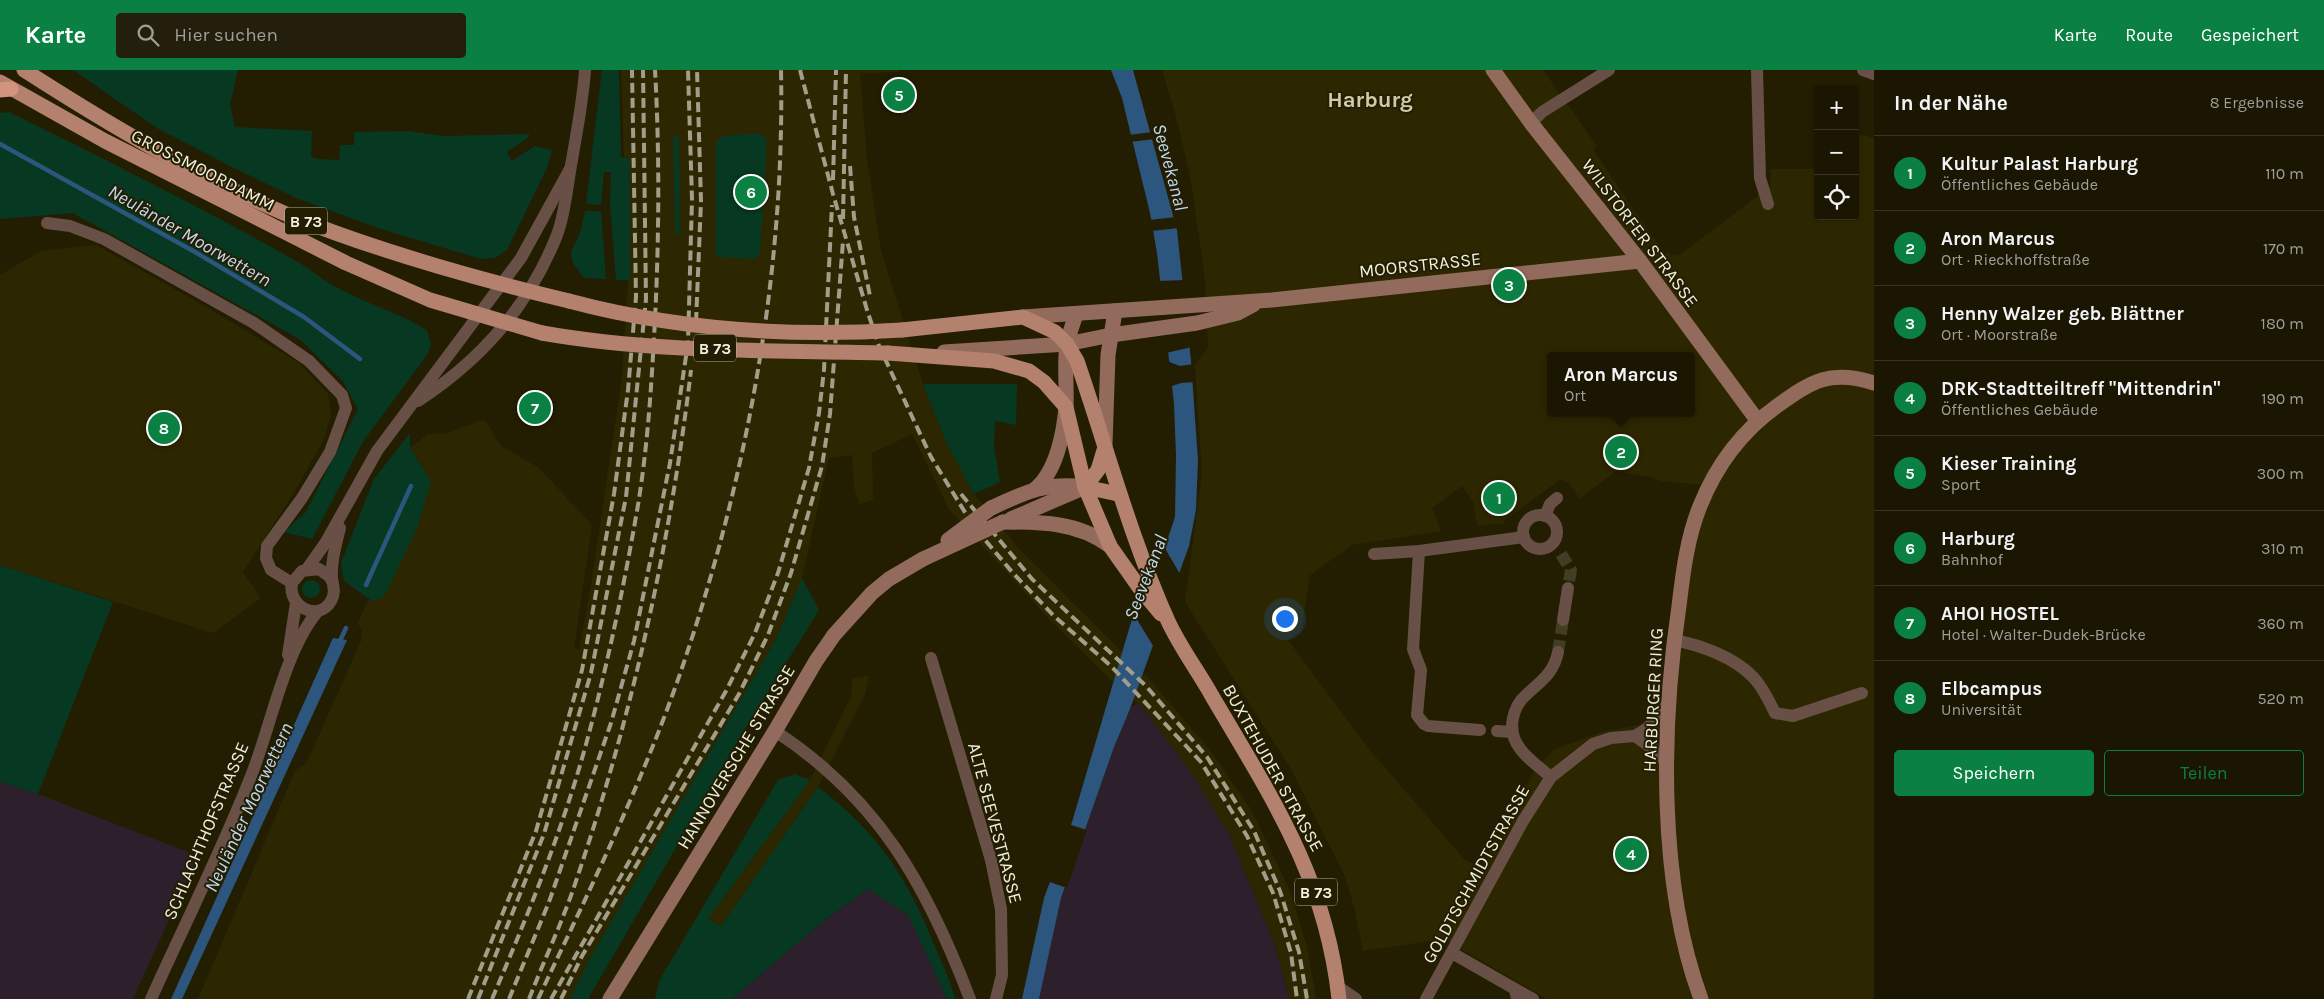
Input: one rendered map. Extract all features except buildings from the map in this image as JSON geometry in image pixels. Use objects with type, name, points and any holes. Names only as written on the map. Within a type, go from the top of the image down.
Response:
[{"type":"main road","name":"GROSSMOORDAMM","points":[[24,70],[122,131],[264,204],[399,254],[528,291]]},
{"type":"main road","name":"WILSTORFER STRASSE","points":[[1494,70],[1531,123],[1640,261],[1757,420]]},
{"type":"main road","name":"GROSSMOORDAMM","points":[[4,87],[113,145],[346,263],[430,300],[506,324]]},
{"type":"main road","name":"MOORSTRASSE","points":[[1023,317],[1264,300],[1640,261]]},
{"type":"main road","name":"B 73","points":[[528,291],[648,318],[766,332],[810,334],[902,330],[1023,317],[1051,330],[1067,344],[1077,361],[1118,494]]},
{"type":"main road","name":"MOORSTRASSE","points":[[910,354],[1067,344],[1111,335],[1197,323],[1238,312],[1264,300]]},
{"type":"main road","points":[[1118,494],[1085,487],[1098,470],[1105,447],[1107,372],[1115,311],[1147,330]]},
{"type":"main road","points":[[1034,490],[1043,482],[1051,468],[1061,434],[1066,407],[1067,344],[1076,314]]},
{"type":"main road","name":"B 73","points":[[506,324],[542,333],[603,342],[650,346],[910,354],[994,361],[1015,365],[1039,377],[1066,407],[1085,487]]},
{"type":"main road","name":"HARBURGER RING","points":[[1702,999],[1686,953],[1678,907],[1667,802],[1668,701],[1674,640],[1689,541],[1700,505],[1736,443],[1757,420],[1800,389],[1825,378],[1845,376],[1874,383]]},
{"type":"main road","name":"HANNOVERSCHE STRASSE","points":[[610,999],[776,731],[816,661],[857,609],[885,582],[923,559],[991,508],[1034,490],[1060,485],[1085,487]]},
{"type":"main road","name":"HANNOVERSCHE STRASSE","points":[[923,559],[1085,487]]},
{"type":"main road","name":"BUXTEHUDER STRASSE","points":[[1085,487],[1110,546],[1141,590],[1168,622]]},
{"type":"main road","name":"BUXTEHUDER STRASSE","points":[[1118,494],[1168,622],[1293,838],[1317,894],[1330,940],[1338,993]]},
{"type":"main road","points":[[1004,522],[1060,524],[1092,534],[1110,546]]},
{"type":"street","name":"SCHLACHTHOFSTRASSE","points":[[411,405],[465,368],[506,324],[544,264],[557,234],[565,206],[585,70]]},
{"type":"street","points":[[1531,123],[1542,112],[1609,70]]},
{"type":"street","points":[[1758,70],[1760,178],[1768,204]]},
{"type":"street","points":[[1863,70],[1874,74]]},
{"type":"street","name":"SCHLACHTHOFSTRASSE","points":[[285,673],[296,604],[291,594],[292,583],[298,574],[307,569],[323,548],[376,451],[521,258],[570,170]]},
{"type":"street","points":[[47,223],[70,226],[104,239],[254,323],[309,361],[342,395],[346,408],[330,452],[302,498],[267,546],[266,558],[271,570],[292,583]]},
{"type":"street","points":[[1545,516],[1550,504],[1556,498]]},
{"type":"street","name":"SCHLACHTHOFSTRASSE","points":[[151,999],[252,772],[285,673],[309,623],[318,610],[330,602],[334,592],[332,560],[343,513]]},
{"type":"street","points":[[1536,515],[1545,516],[1553,521],[1556,535],[1552,544],[1537,548],[1529,545],[1524,538],[1523,527],[1526,521],[1536,515]]},
{"type":"street","points":[[1374,554],[1419,551],[1524,538]]},
{"type":"street","points":[[1552,544],[1561,554]]},
{"type":"street","points":[[1419,551],[1413,648],[1421,670],[1417,715],[1428,726],[1480,730]]},
{"type":"street","points":[[307,569],[319,569],[329,576],[332,581]]},
{"type":"street","points":[[1564,620],[1568,588]]},
{"type":"street","points":[[296,604],[306,610],[318,610]]},
{"type":"street","points":[[1674,640],[1703,648],[1742,668],[1760,684],[1775,713],[1793,716],[1862,693]]},
{"type":"street","points":[[1551,777],[1528,759],[1517,746],[1512,732],[1517,707],[1524,696],[1549,675],[1556,664],[1558,652]]},
{"type":"street","name":"ALTE SEEVESTRASSE","points":[[931,658],[991,860],[1001,909],[1002,975],[996,999]]},
{"type":"street","points":[[1667,763],[1652,748],[1635,736],[1652,724],[1668,701]]},
{"type":"street","points":[[776,731],[816,760],[834,776],[882,830],[916,879],[940,923],[970,999]]},
{"type":"street","points":[[1497,731],[1512,732]]},
{"type":"street","name":"GOLDTSCHMIDTSTRASSE","points":[[1425,997],[1452,953],[1522,821],[1551,777],[1593,744],[1611,738],[1635,736]]},
{"type":"street","points":[[1452,953],[1516,994],[1533,999]]},
{"type":"street","points":[[1338,993],[1356,999]]},
{"type":"shaded area","points":[[621,70],[898,70],[898,72],[860,73],[867,159],[881,251],[923,384],[946,442],[974,494],[1019,549],[1150,680],[1210,750],[1252,811],[1289,889],[1307,946],[1316,999],[1289,999],[1275,945],[1229,834],[1143,708],[1107,676],[1049,619],[949,509],[912,434],[872,453],[873,500],[859,504],[854,486],[852,455],[829,458],[802,578],[776,639],[589,960],[570,999],[198,999],[295,771],[307,762],[361,641],[362,629],[358,624],[363,611],[369,600],[372,601],[431,481],[410,448],[428,434],[448,433],[479,421],[486,421],[501,446],[539,468],[592,525],[574,648],[579,650],[591,585],[622,378],[628,282]]},
{"type":"shaded area","points":[[1162,70],[1543,70],[1597,146],[1593,149],[1633,209],[1665,254],[1668,252],[1672,257],[1676,254],[1678,256],[1771,186],[1771,169],[1814,169],[1814,220],[1859,220],[1859,134],[1874,138],[1874,999],[1547,999],[1444,939],[1363,951],[1355,910],[1344,874],[1291,769],[1185,602],[1202,474],[1195,364],[1208,348],[1205,279],[1191,181],[1177,120]],"holes":[[[1616,471],[1650,477],[1661,481],[1704,485],[1659,707],[1652,717],[1642,724],[1598,733],[1553,750],[1534,771],[1480,868],[1463,858],[1368,748],[1288,640],[1301,630],[1310,575],[1352,545],[1441,531],[1432,508],[1462,486],[1473,501],[1477,526],[1500,523],[1503,525],[1504,521],[1561,479],[1569,484],[1578,496],[1578,500]]]},
{"type":"shaded area","points":[[96,245],[203,305],[299,363],[328,394],[331,415],[323,441],[293,494],[243,572],[261,598],[213,633],[0,565],[0,275],[41,251]]},
{"type":"shaded area","points":[[869,676],[865,694],[818,787],[721,926],[708,919],[810,780],[851,696],[852,678]]},
{"type":"shaded area","points":[[1137,703],[1143,708],[1190,771],[1229,834],[1275,945],[1289,999],[1039,999],[1061,898],[1114,747],[1130,709]]},
{"type":"shaded area","points":[[0,782],[38,794],[198,856],[133,999],[0,999]]},
{"type":"shaded area","points":[[868,889],[908,915],[947,999],[732,999],[827,918]]},
{"type":"green space","points":[[73,70],[238,70],[230,105],[235,127],[312,131],[311,157],[318,159],[339,160],[340,145],[354,145],[354,132],[408,131],[444,136],[529,134],[529,137],[507,152],[512,161],[535,146],[552,150],[547,168],[507,250],[495,258],[481,259],[381,229],[296,198],[157,128]]},
{"type":"green space","points":[[602,70],[619,70],[621,157],[630,158],[630,280],[616,280],[610,205],[611,172],[604,172],[601,205],[586,204]]},
{"type":"green space","points":[[9,112],[225,222],[301,264],[345,292],[427,330],[431,344],[427,355],[364,440],[312,539],[284,532],[306,512],[358,409],[342,380],[301,340],[73,213],[0,219],[0,113]]},
{"type":"green space","points":[[760,133],[767,140],[760,253],[755,259],[716,257],[716,143],[722,136]]},
{"type":"green space","points":[[673,136],[677,136],[679,139],[680,233],[677,235],[675,233]]},
{"type":"green space","points":[[585,211],[601,211],[606,279],[584,278],[573,263],[571,252],[580,233]]},
{"type":"green space","points":[[923,384],[1017,384],[1016,425],[995,421],[994,446],[1000,482],[974,494],[946,442]]},
{"type":"green space","points":[[410,433],[410,448],[431,481],[418,526],[386,593],[381,598],[372,601],[344,581],[341,563],[374,479]]},
{"type":"green space","points":[[0,565],[113,602],[38,794],[0,782]]},
{"type":"green space","points":[[802,578],[819,610],[742,734],[588,999],[570,999],[589,960],[776,639]]},
{"type":"green space","points":[[311,580],[317,583],[320,589],[317,595],[311,598],[305,595],[302,589],[305,583]]},
{"type":"green space","points":[[795,774],[810,780],[708,919],[721,926],[818,787],[839,804],[875,840],[902,879],[925,924],[947,974],[955,999],[947,999],[908,915],[868,889],[827,918],[732,999],[655,999],[659,981],[778,780]]},
{"type":"water","points":[[1111,70],[1133,70],[1177,230],[1191,361],[1198,461],[1196,510],[1189,546],[1130,709],[1114,747],[1061,898],[1039,999],[1022,999],[1044,898],[1072,822],[1132,619],[1166,544],[1175,517],[1176,456],[1174,404],[1157,253],[1150,213],[1122,98]]},
{"type":"water","points":[[333,638],[347,640],[182,999],[171,999]]},
{"type":"pier","points":[[1153,132],[1155,139],[1130,142],[1128,135]]},
{"type":"pier","points":[[1176,217],[1179,228],[1151,231],[1149,220]]},
{"type":"pier","points":[[1185,280],[1192,347],[1166,353],[1157,281]]},
{"type":"pier","points":[[1167,361],[1180,366],[1194,364],[1195,382],[1181,383],[1169,387]]},
{"type":"pier","points":[[1163,545],[1180,574],[1155,649],[1133,613]]},
{"type":"pier","points":[[1068,824],[1087,830],[1067,888],[1047,881]]},
{"type":"waterway","name":"Neuländer Moorwettern","points":[[0,144],[195,252],[304,317],[360,359]]},
{"type":"waterway","name":"Neuländer Moorwettern","points":[[366,585],[411,486]]},
{"type":"waterway","name":"Neuländer Moorwettern","points":[[338,645],[346,628]]},
{"type":"tunnel","points":[[1561,554],[1571,570],[1568,588]]},
{"type":"tunnel","points":[[1558,652],[1563,620]]},
{"type":"railway","points":[[468,999],[536,831],[582,670],[614,494],[628,390],[636,297],[632,70]]},
{"type":"railway","points":[[478,999],[544,834],[591,673],[626,497],[646,299],[643,70]]},
{"type":"railway","points":[[492,999],[543,875],[576,780],[608,657],[638,505],[652,380],[656,305],[658,170],[655,70]]},
{"type":"railway","points":[[509,999],[549,902],[611,723],[634,641],[670,463],[688,343],[692,199],[688,70]]},
{"type":"railway","points":[[696,322],[701,201],[697,70]]},
{"type":"railway","points":[[538,999],[596,877],[667,711],[705,596],[725,523],[743,448],[769,298],[781,146],[781,70]]},
{"type":"railway","points":[[800,70],[833,194],[879,346],[931,457],[974,527],[1013,573],[1054,616],[1111,666],[1201,762],[1247,836],[1273,893],[1291,953],[1297,999]]},
{"type":"railway","points":[[833,180],[836,70]]},
{"type":"railway","points":[[843,219],[846,70]]},
{"type":"railway","points":[[850,166],[854,217],[870,296]]},
{"type":"railway","points":[[551,999],[726,691],[755,633],[778,573],[809,468],[819,413],[824,370],[832,205]]},
{"type":"railway","points":[[561,999],[582,956],[739,694],[768,635],[791,573],[822,466],[830,414],[843,241]]},
{"type":"railway","points":[[529,999],[573,890],[594,826],[630,698],[660,567],[672,502],[691,370]]},
{"type":"railway","points":[[961,494],[1032,579],[1146,686],[1207,757],[1254,831],[1280,891],[1299,952],[1307,999]]},
{"type":"place","name":"Kieser Training","points":[[899,95]]},
{"type":"place","name":"Harburg","points":[[751,192]]},
{"type":"place","name":"Henny Walzer geb. Blättner","points":[[1509,285]]},
{"type":"place","name":"AHOI HOSTEL","points":[[535,408]]},
{"type":"place","name":"Elbcampus","points":[[164,428]]},
{"type":"place","name":"Aron Marcus","points":[[1621,452]]},
{"type":"place","name":"Kultur Palast Harburg","points":[[1499,498]]},
{"type":"place","name":"DRK-Stadtteiltreff \"Mittendrin\"","points":[[1631,854]]},
{"type":"district","name":"Harburg","points":[[1370,99]]},
{"type":"water label","name":"Seevekanal","points":[[1171,167]]},
{"type":"water label","name":"Seevekanal","points":[[1145,577]]}]
